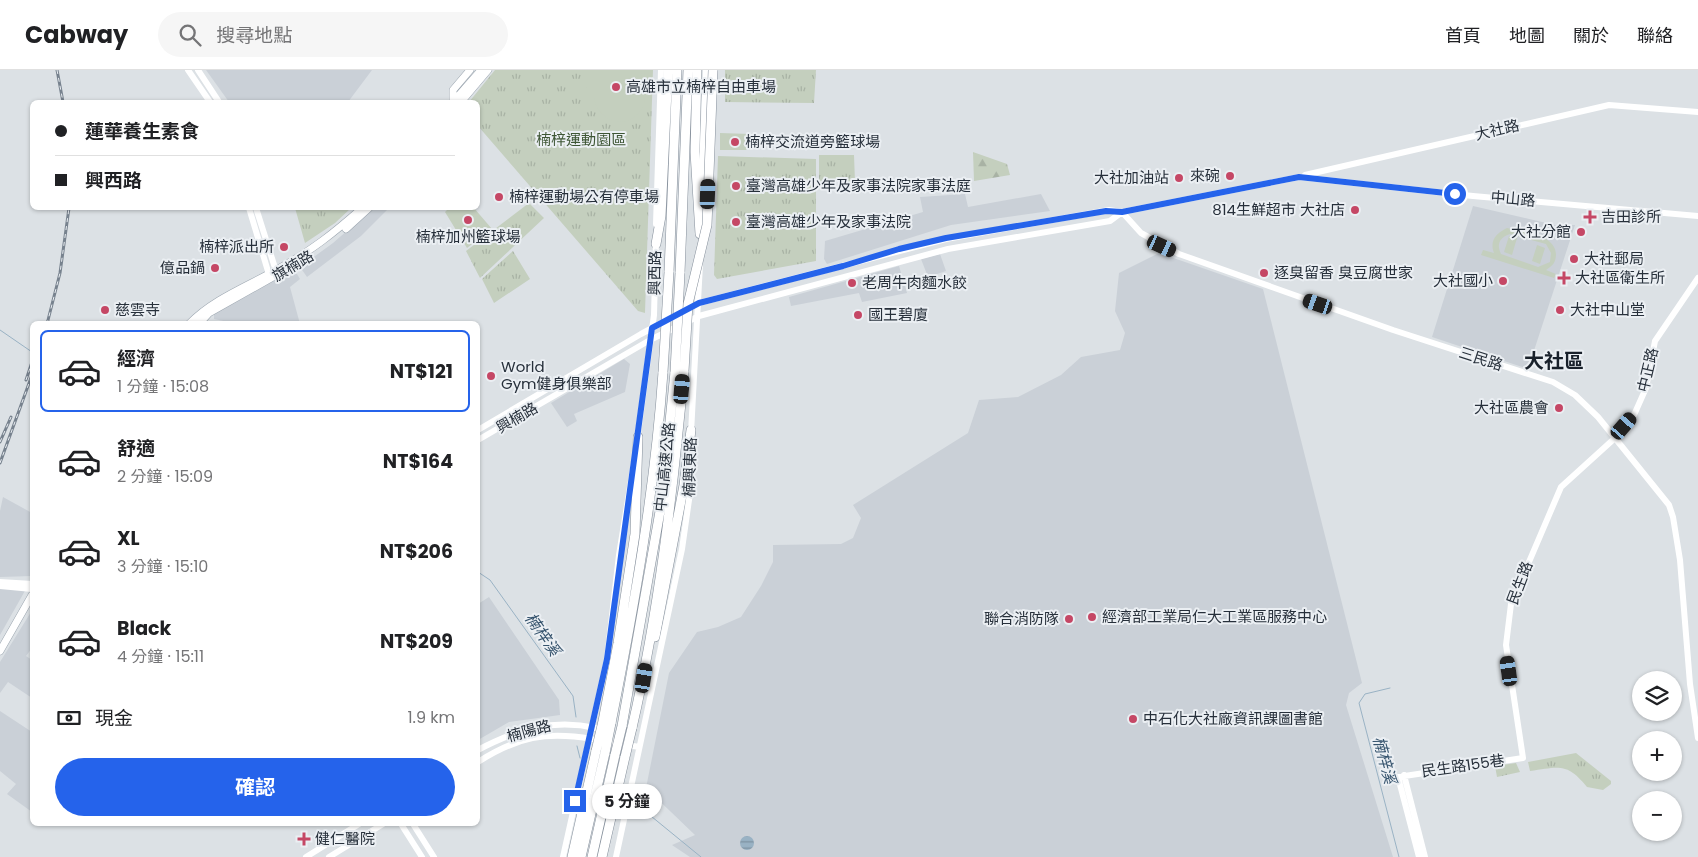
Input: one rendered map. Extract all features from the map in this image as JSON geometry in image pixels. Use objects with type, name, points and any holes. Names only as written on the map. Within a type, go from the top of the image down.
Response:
[{"type":"highway","points":[[656,244],[661,216],[668,70]]},
{"type":"highway","name":"中山高速公路","points":[[581,857],[596,751],[607,722],[650,498],[663,372],[677,70]]},
{"type":"highway","name":"中山高速公路","points":[[592,857],[622,726],[662,500],[679,371],[680,273],[688,70]]},
{"type":"highway","points":[[697,70],[695,152],[700,234]]},
{"type":"highway","points":[[644,678],[673,489],[679,371],[688,304],[707,225],[713,70]]},
{"type":"highway","points":[[602,857],[659,620],[684,485],[691,430]]},
{"type":"highway","points":[[607,722],[635,534],[638,437]]},
{"type":"highway","points":[[572,857],[596,751]]},
{"type":"main road","points":[[453,100],[453,90],[470,70]]},
{"type":"main road","points":[[455,100],[481,70]]},
{"type":"main road","points":[[462,100],[488,70]]},
{"type":"main road","name":"旗楠路","points":[[270,277],[276,271],[328,238],[360,210]]},
{"type":"main road","name":"旗楠路","points":[[208,310],[331,242],[367,210]]},
{"type":"main road","points":[[193,321],[208,310]]},
{"type":"main road","points":[[201,321],[208,310]]},
{"type":"main road","points":[[0,651],[30,598]]},
{"type":"street","points":[[188,70],[209,100]]},
{"type":"street","points":[[198,70],[218,100]]},
{"type":"street","name":"興西路","points":[[563,857],[584,766],[596,751],[590,738],[607,659],[619,555],[638,437],[654,315],[661,70]]},
{"type":"street","name":"楠興東路","points":[[616,857],[682,549],[690,493],[691,430],[699,316],[706,70]]},
{"type":"street","name":"大社路","points":[[1299,177],[1609,105],[1698,112]]},
{"type":"street","name":"中山路","points":[[1122,212],[1299,177],[1473,196],[1698,216]]},
{"type":"street","points":[[250,210],[270,277]]},
{"type":"street","points":[[257,210],[276,271]]},
{"type":"street","name":"興楠路","points":[[480,429],[652,328],[699,303],[946,238],[1110,210],[1122,212]]},
{"type":"street","name":"興楠路","points":[[480,439],[650,340],[699,316],[948,249],[1110,221],[1122,212]]},
{"type":"street","name":"三民路","points":[[1122,212],[1141,233],[1178,254],[1318,304],[1553,382],[1584,404],[1615,438],[1668,505],[1673,517],[1680,560],[1690,684],[1698,738]]},
{"type":"street","name":"中正路","points":[[1615,438],[1634,415],[1646,388],[1654,341],[1698,278]]},
{"type":"street","name":"民生路","points":[[1523,758],[1506,645],[1511,604],[1561,486],[1615,438]]},
{"type":"street","points":[[0,582],[30,584]]},
{"type":"street","points":[[0,586],[30,589]]},
{"type":"street","name":"楠陽路","points":[[480,749],[514,732],[540,726],[563,724],[592,727],[641,738]]},
{"type":"street","name":"楠陽路","points":[[480,761],[508,745],[534,736],[556,734],[639,747]]},
{"type":"street","name":"民生路155巷","points":[[1401,776],[1523,758]]},
{"type":"street","points":[[1401,776],[1419,857]]},
{"type":"street","points":[[1401,776],[1425,857]]},
{"type":"street","points":[[306,857],[356,826]]},
{"type":"street","points":[[329,857],[380,826]]},
{"type":"street","points":[[402,826],[422,857]]},
{"type":"street","points":[[414,826],[434,857]]},
{"type":"shaded area","points":[[206,70],[372,70],[350,100],[228,100]]},
{"type":"shaded area","points":[[965,194],[968,207],[1041,194],[1050,211],[951,225],[827,264],[824,259],[825,241],[923,212],[920,197]]},
{"type":"shaded area","name":"大社國小","points":[[1473,206],[1555,225],[1575,225],[1528,369],[1432,337]]},
{"type":"shaded area","points":[[371,210],[387,210],[361,236],[307,277],[300,267],[333,243]]},
{"type":"shaded area","points":[[1159,253],[1263,289],[1362,683],[1349,693],[1346,705],[1393,857],[690,857],[672,845],[695,835],[646,788],[669,673],[697,632],[718,627],[741,617],[761,586],[773,562],[773,545],[841,544],[853,538],[861,518],[853,505],[968,433],[979,400],[1018,397],[1061,375],[1081,357],[1120,350],[1125,333],[1115,311],[1119,273]]},
{"type":"shaded area","points":[[940,254],[946,271],[928,277],[921,259]]},
{"type":"shaded area","points":[[899,266],[907,293],[862,302],[859,293],[791,306],[789,297]]},
{"type":"shaded area","points":[[294,269],[300,279],[290,287],[299,321],[224,321],[214,319],[214,313]]},
{"type":"shaded area","points":[[624,359],[630,364],[625,392],[574,414],[577,421],[567,427],[551,403]]},
{"type":"shaded area","points":[[3,497],[30,512],[30,576],[0,577],[0,511]]},
{"type":"shaded area","points":[[0,588],[26,589],[0,635]]},
{"type":"shaded area","points":[[489,597],[559,700],[560,715],[509,722],[480,739],[480,603]]},
{"type":"shaded area","points":[[30,614],[30,651],[26,656],[30,659],[30,697],[8,682],[0,693],[0,662]]},
{"type":"shaded area","points":[[0,711],[30,731],[30,811],[7,794],[16,784],[0,771]]},
{"type":"green space","name":"楠梓運動園區","points":[[495,70],[653,70],[645,313],[638,311],[480,128],[480,100],[471,100]]},
{"type":"green space","name":"高雄市立楠梓自由車場","points":[[587,70],[645,70],[644,102],[638,114],[631,119],[616,121],[602,113],[597,107],[594,98],[587,98]]},
{"type":"green space","points":[[725,70],[816,70],[814,103],[725,102]]},
{"type":"green space","name":"楠梓交流道旁籃球場","points":[[720,133],[750,134],[750,150],[720,150]]},
{"type":"green space","points":[[973,152],[1007,164],[1010,175],[974,181]]},
{"type":"green space","points":[[819,155],[854,155],[855,182],[819,182]]},
{"type":"green space","points":[[718,156],[816,159],[816,261],[717,279],[714,275]]},
{"type":"green space","points":[[529,203],[544,218],[480,278],[466,251]]},
{"type":"green space","points":[[296,210],[349,210],[335,223],[305,243]]},
{"type":"green space","name":"楠梓加州籃球場","points":[[447,210],[476,210],[492,229],[467,248],[445,212]]},
{"type":"green space","points":[[1507,228],[1537,235],[1550,242],[1554,247],[1556,257],[1553,264],[1546,270],[1556,274],[1554,278],[1481,255],[1483,250],[1494,253],[1493,241]],"holes":[[[1510,234],[1546,244],[1551,253],[1550,262],[1538,267],[1501,254],[1499,247],[1501,239]]]},
{"type":"green space","points":[[1509,236],[1517,238],[1512,255],[1504,252]]},
{"type":"green space","points":[[1537,245],[1545,248],[1540,264],[1532,261]]},
{"type":"green space","points":[[513,251],[530,279],[494,303],[482,279]]},
{"type":"green space","points":[[1576,753],[1611,781],[1611,784],[1603,790],[1587,787],[1574,773],[1562,768],[1530,771],[1528,762]]},
{"type":"green space","points":[[1516,763],[1520,772],[1497,777],[1495,766]]},
{"type":"water","points":[[744,836],[750,836],[754,843],[750,850],[744,850],[740,846],[740,840]]},
{"type":"waterway","name":"楠梓溪","points":[[0,330],[30,351]]},
{"type":"waterway","name":"楠梓溪","points":[[480,573],[490,580],[573,696],[576,717]]},
{"type":"waterway","name":"楠梓溪","points":[[1390,688],[1365,694],[1359,703],[1399,857]]},
{"type":"waterway","name":"楠梓溪","points":[[577,746],[580,758]]},
{"type":"waterway","name":"楠梓溪","points":[[635,803],[701,857]]},
{"type":"railway","points":[[57,70],[63,100]]},
{"type":"railway","points":[[48,321],[60,273],[69,210]]},
{"type":"railway","points":[[26,380],[30,368]]},
{"type":"railway","points":[[0,463],[30,380]]},
{"type":"railway","points":[[0,442],[11,417]]},
{"type":"place","name":"高雄市立楠梓自由車場","points":[[616,87]]},
{"type":"place","name":"楠梓交流道旁籃球場","points":[[735,142]]},
{"type":"place","name":"來碗","points":[[1230,176]]},
{"type":"place","name":"大社加油站","points":[[1179,178]]},
{"type":"place","name":"臺灣高雄少年及家事法院家事法庭","points":[[736,186]]},
{"type":"place","name":"楠梓運動場公有停車場","points":[[499,197]]},
{"type":"place","name":"814生鮮超市 大社店","points":[[1355,210]]},
{"type":"place","name":"吉田診所","points":[[1590,217]]},
{"type":"place","name":"楠梓加州籃球場","points":[[468,220]]},
{"type":"place","name":"臺灣高雄少年及家事法院","points":[[736,222]]},
{"type":"place","name":"大社分館","points":[[1581,232]]},
{"type":"place","name":"楠梓派出所","points":[[284,247]]},
{"type":"place","name":"大社郵局","points":[[1574,259]]},
{"type":"place","name":"億品鍋","points":[[215,268]]},
{"type":"place","name":"逐臭留香 臭豆腐世家","points":[[1264,273]]},
{"type":"place","name":"大社區衛生所","points":[[1564,278]]},
{"type":"place","name":"大社國小","points":[[1503,281]]},
{"type":"place","name":"老周牛肉麵水餃","points":[[852,283]]},
{"type":"place","name":"慈雲寺","points":[[105,310]]},
{"type":"place","name":"大社中山堂","points":[[1560,310]]},
{"type":"place","name":"國王碧廈","points":[[858,315]]},
{"type":"place","name":"World Gym健身俱樂部","points":[[491,376]]},
{"type":"place","name":"大社區農會","points":[[1559,408]]},
{"type":"place","name":"經濟部工業局仁大工業區服務中心","points":[[1092,617]]},
{"type":"place","name":"聯合消防隊","points":[[1069,619]]},
{"type":"place","name":"中石化大社廠資訊課圖書館","points":[[1133,719]]},
{"type":"place","name":"健仁醫院","points":[[304,839]]},
{"type":"district","name":"大社區","points":[[1554,361]]},
{"type":"route","points":[[575,801],[607,659],[619,555],[638,437],[652,328],[699,303],[715,298],[946,238],[1110,210],[1122,212],[1299,177],[1455,194]]}]
